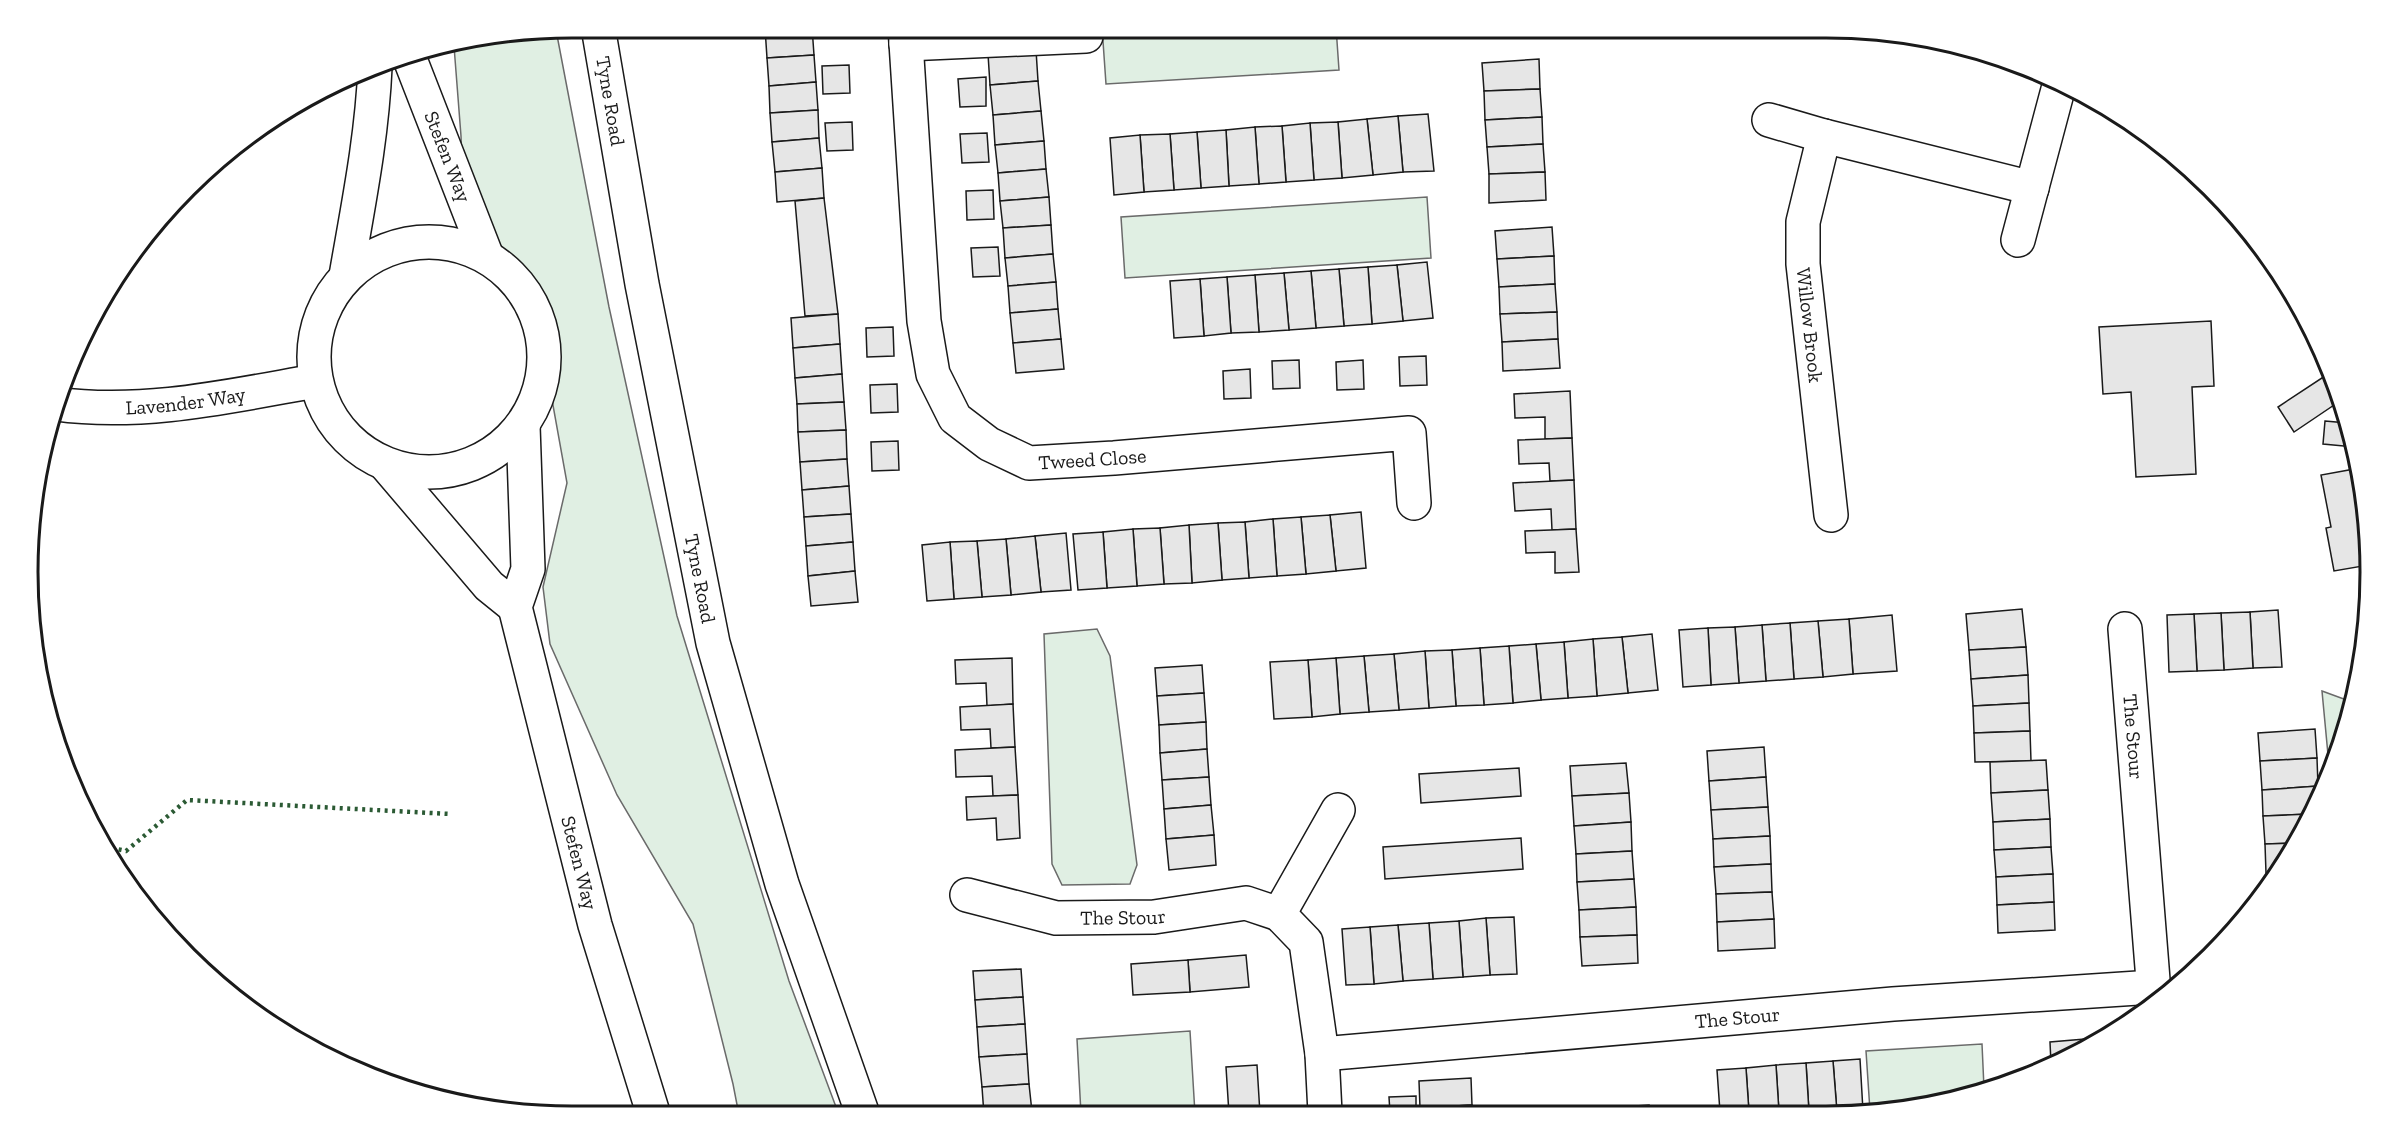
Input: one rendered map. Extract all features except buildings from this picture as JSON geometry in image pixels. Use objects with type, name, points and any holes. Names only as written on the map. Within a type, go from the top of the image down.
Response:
[{"type":"main road","name":"Tyne Road","points":[[600,38],[642,284],[713,643],[783,884],[860,1106]]},
{"type":"main road","name":"Tweed Close","points":[[906,38],[924,321],[933,374],[955,418],[989,444],[1029,463],[1408,433],[1414,503]]},
{"type":"main road","name":"Stefen Way","points":[[411,63],[487,257]]},
{"type":"main road","points":[[346,276],[367,160],[375,75]]},
{"type":"main road","points":[[2018,240],[2058,91]]},
{"type":"main road","points":[[1769,120],[2032,188]]},
{"type":"main road","name":"Willow Brook","points":[[1824,136],[1803,222],[1803,264],[1831,515]]},
{"type":"main road","points":[[386,465],[423,473],[460,470],[496,453],[523,426],[541,391],[545,352],[537,315],[517,281],[487,257],[451,243],[413,242],[377,253],[346,276],[324,307],[314,343],[315,381],[329,416],[353,445],[386,465],[489,586],[515,607],[528,569],[523,426]]},
{"type":"main road","name":"Lavender Way","points":[[64,405],[80,407],[187,404],[315,381]]},
{"type":"main road","name":"Stefen Way","points":[[515,607],[595,925],[651,1106]]},
{"type":"main road","name":"The Stour","points":[[2125,629],[2154,993]]},
{"type":"main road","points":[[1279,914],[1338,810]]},
{"type":"main road","name":"The Stour","points":[[967,895],[1056,918],[1154,916],[1246,903],[1279,914],[1306,942],[1322,1054],[1325,1106]]},
{"type":"main road","name":"The Stour","points":[[1322,1054],[1893,1004],[2149,996]]},
{"type":"green space","points":[[558,38],[609,307],[677,616],[789,981],[836,1106],[737,1106],[693,924],[617,795],[550,644],[543,587],[567,483],[531,283],[464,224],[461,136],[454,51],[502,42]]},
{"type":"green space","points":[[1103,38],[1337,38],[1339,70],[1106,84]]},
{"type":"green space","points":[[1427,197],[1431,258],[1125,278],[1121,217]]},
{"type":"green space","points":[[1097,629],[1110,656],[1137,865],[1130,884],[1062,885],[1052,864],[1044,634]]},
{"type":"green space","points":[[2322,691],[2344,699],[2328,752]]},
{"type":"green space","points":[[1190,1031],[1195,1106],[1081,1106],[1077,1039]]},
{"type":"green space","points":[[1982,1044],[1984,1081],[1930,1095],[1869,1103],[1866,1051]]},
{"type":"hedge","points":[[115,849],[126,851],[187,800],[450,814]]}]
